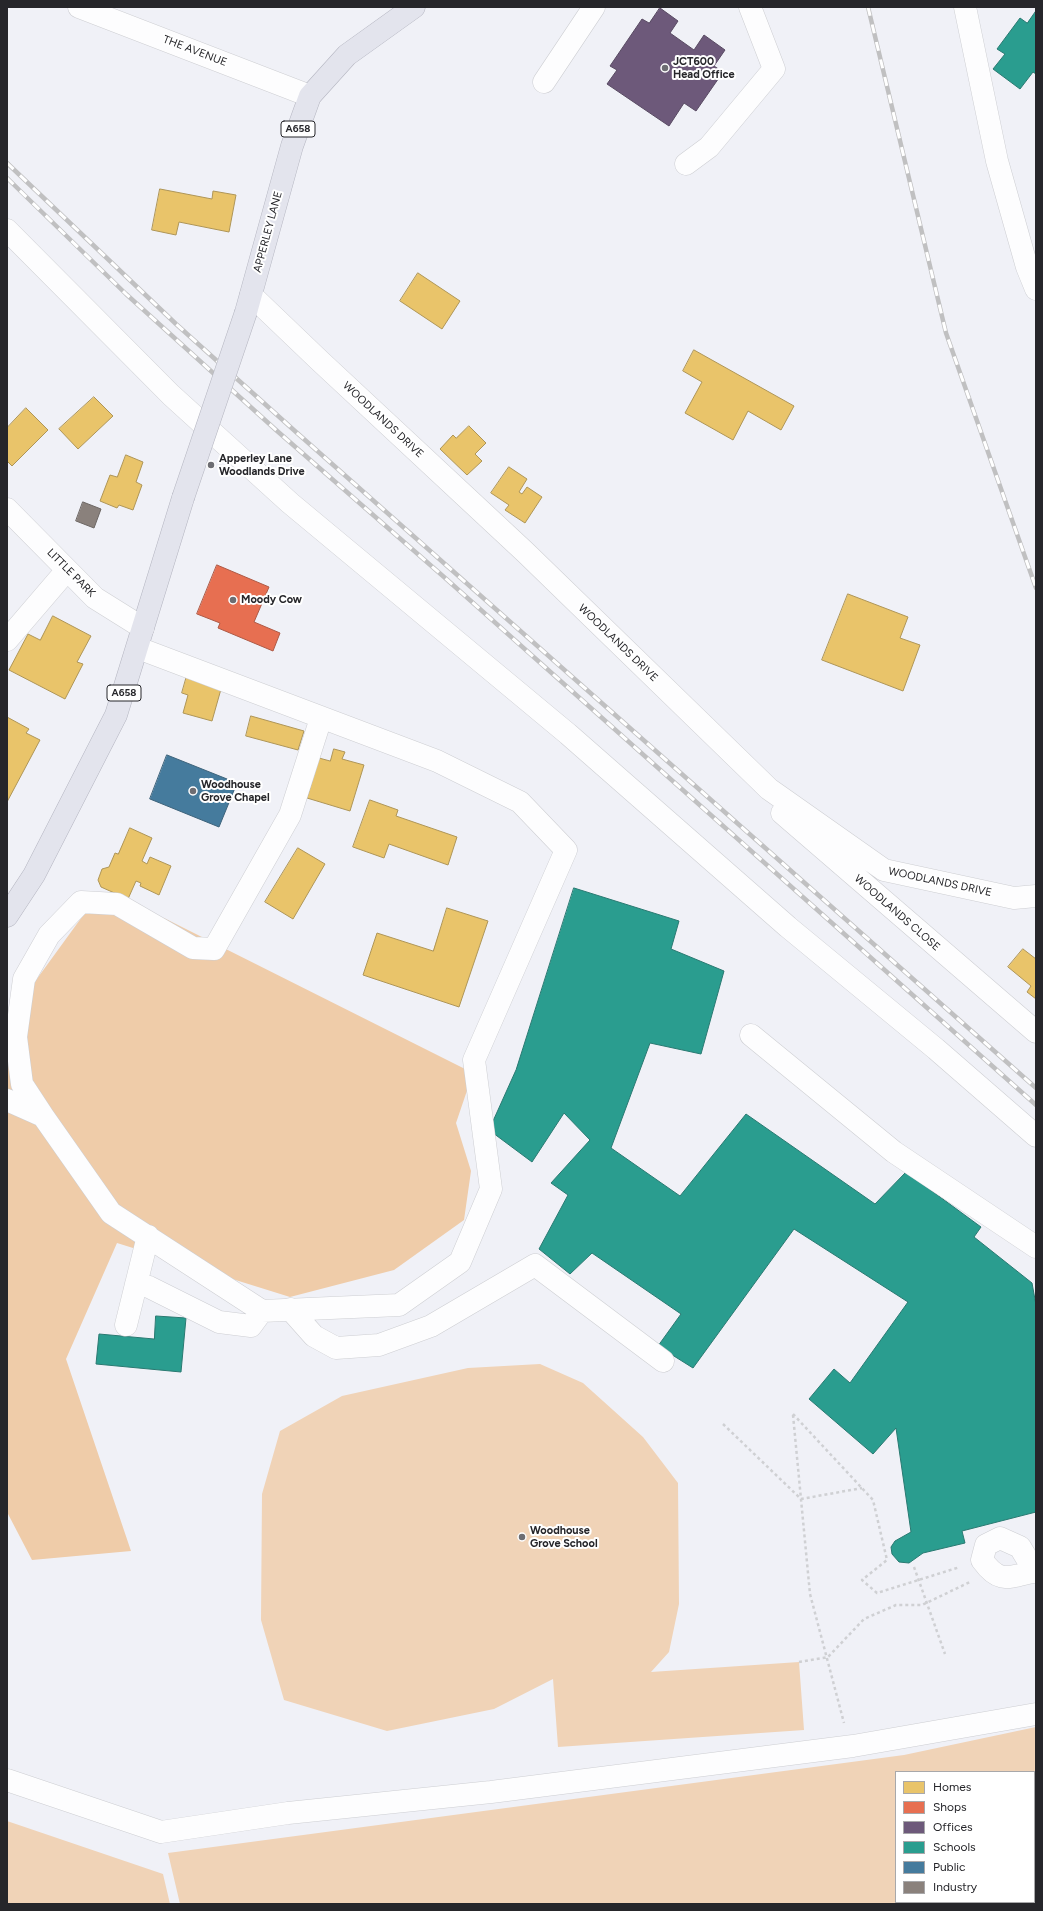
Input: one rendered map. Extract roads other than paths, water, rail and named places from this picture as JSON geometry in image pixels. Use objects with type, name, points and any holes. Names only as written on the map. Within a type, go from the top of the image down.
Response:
[{"type":"highway","name":"APPERLEY LANE","points":[[140,638],[183,498],[248,304],[292,146],[310,96],[347,55],[414,7]]},
{"type":"highway","name":"A658","points":[[7,916],[34,876],[116,716],[140,638]]},
{"type":"street","name":"THE AVENUE","points":[[79,7],[310,96]]},
{"type":"street","points":[[544,82],[594,7]]},
{"type":"street","points":[[686,164],[709,147],[774,69],[750,7]]},
{"type":"street","points":[[965,7],[997,161],[1027,267],[1036,289]]},
{"type":"street","points":[[7,230],[171,394],[290,503],[568,734],[788,928],[936,1049],[1036,1136]]},
{"type":"street","name":"WOODLANDS DRIVE","points":[[248,304],[525,552],[769,789],[884,870],[1014,898],[1036,896]]},
{"type":"street","name":"LITTLE PARK","points":[[7,509],[95,598],[140,638],[321,718],[436,761],[520,802],[566,850],[474,1060],[491,1189],[460,1262],[399,1305],[290,1310]]},
{"type":"street","points":[[7,640],[67,570]]},
{"type":"street","points":[[321,718],[290,815],[214,949],[193,948],[116,904],[81,902],[49,935],[24,979],[16,1037],[22,1084],[111,1213],[262,1311],[290,1310],[314,1336],[336,1348],[380,1344],[431,1326],[535,1265],[663,1361]]},
{"type":"street","name":"WOODLANDS CLOSE","points":[[769,789],[768,800],[1036,1032]]},
{"type":"street","points":[[751,1035],[894,1152],[1036,1247]]},
{"type":"street","points":[[7,1100],[43,1116]]},
{"type":"street","points":[[126,1325],[148,1236]]},
{"type":"street","points":[[136,1284],[150,1287],[219,1322],[251,1326],[262,1311]]},
{"type":"street","points":[[1000,1538],[1020,1548],[1035,1571],[1005,1578],[986,1566],[986,1545],[1000,1538]]},
{"type":"street","points":[[7,1780],[161,1832],[288,1813],[491,1792],[850,1747],[1036,1714]]},
{"type":"railway","points":[[868,7],[946,333],[1036,588]]},
{"type":"railway","points":[[7,163],[176,324],[296,432],[1036,1088]]},
{"type":"railway","points":[[7,178],[126,294],[276,430],[444,577],[1036,1105]]},
{"type":"place","name":"JCT600 Head Office","points":[[665,68]]},
{"type":"place","name":"Apperley Lane Woodlands Drive","points":[[211,465]]},
{"type":"place","name":"Moody Cow","points":[[233,600]]},
{"type":"place","name":"Woodhouse Grove Chapel","points":[[193,791]]},
{"type":"place","name":"Woodhouse Grove School","points":[[522,1537]]}]
